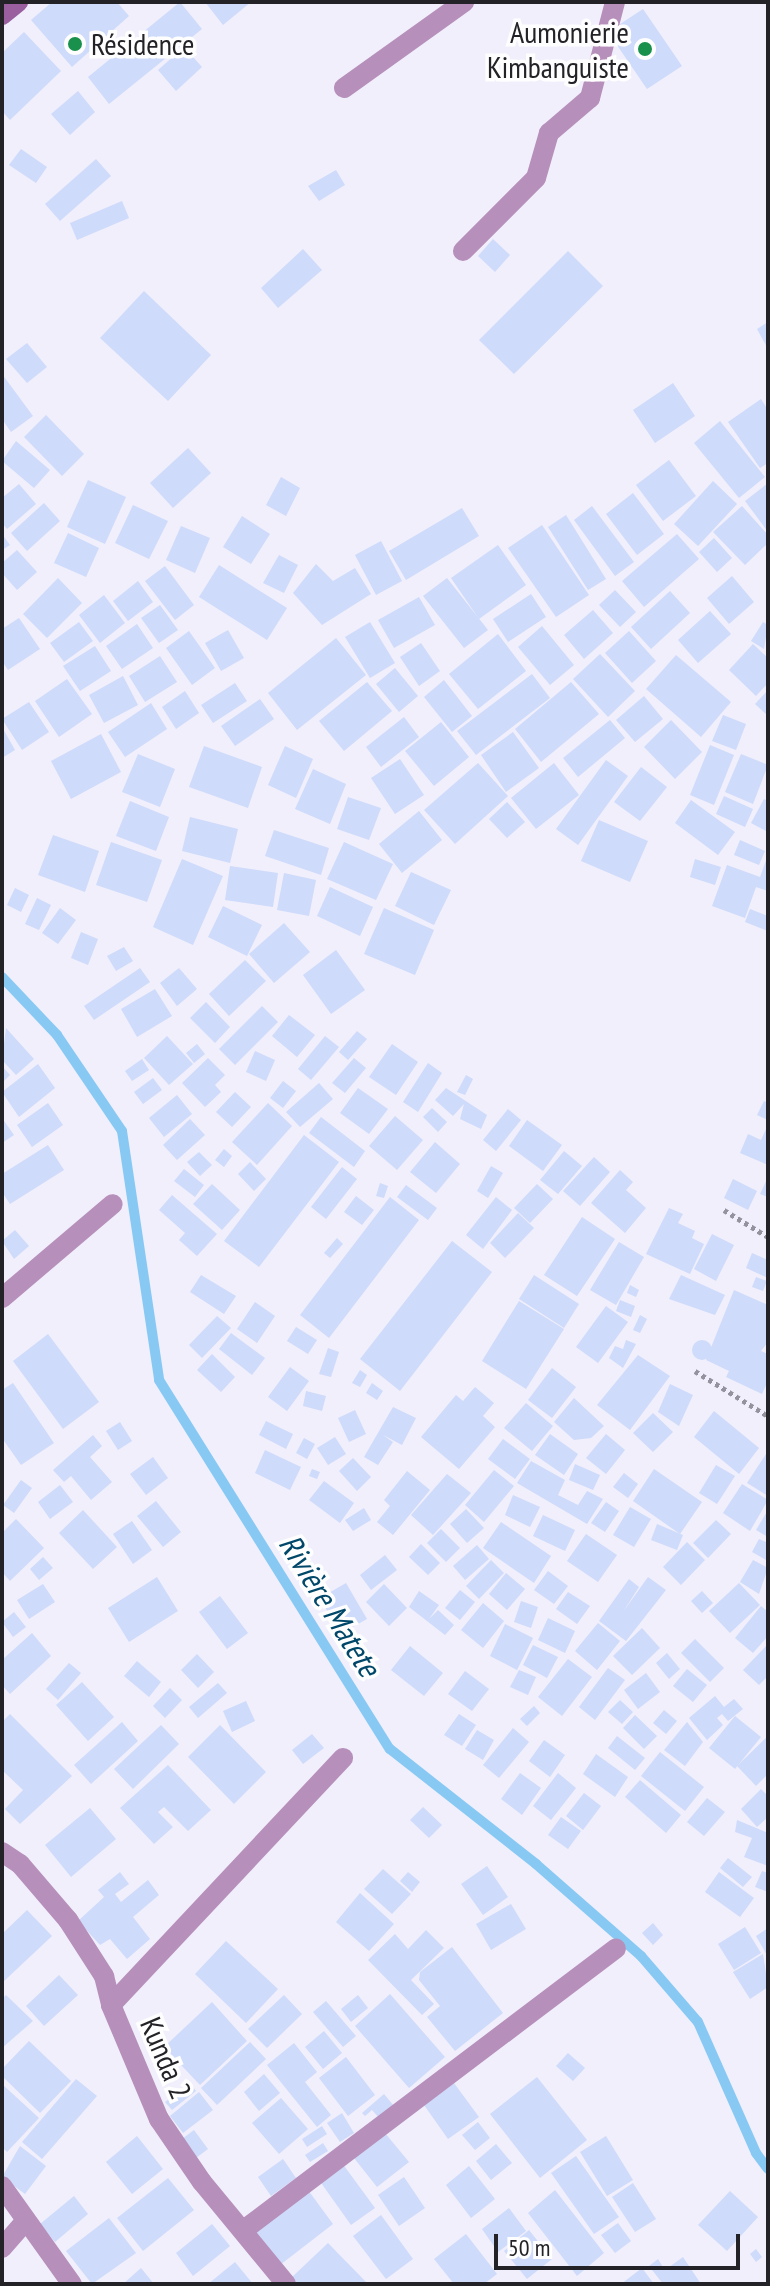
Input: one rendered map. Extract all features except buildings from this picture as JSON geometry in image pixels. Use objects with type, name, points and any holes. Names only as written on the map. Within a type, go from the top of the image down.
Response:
[{"type":"street","points":[[2,15],[18,2]]},
{"type":"street","points":[[344,88],[464,2]]},
{"type":"street","points":[[463,251],[536,178],[549,133],[590,98],[615,2]]},
{"type":"street","points":[[2,1298],[113,1204]]},
{"type":"street","points":[[111,2005],[343,1758]]},
{"type":"street","name":"Kunda 2","points":[[2,1852],[20,1864],[68,1920],[104,1976],[111,2005],[159,2119],[202,2182],[245,2229],[286,2284]]},
{"type":"street","points":[[245,2229],[616,1948]]},
{"type":"street","points":[[2,2186],[72,2284]]},
{"type":"street","points":[[2,2248],[25,2222]]},
{"type":"path","points":[[724,1210],[768,1237]]},
{"type":"path","points":[[695,1371],[768,1416]]},
{"type":"waterway","name":"Rivière Matete","points":[[2,977],[57,1035],[122,1131],[159,1380],[390,1749],[536,1864],[641,1956],[698,2022],[756,2153],[768,2169]]},
{"type":"place","name":"Résidence","points":[[75,44]]},
{"type":"place","name":"Aumonierie Kimbanguiste","points":[[645,49]]}]
